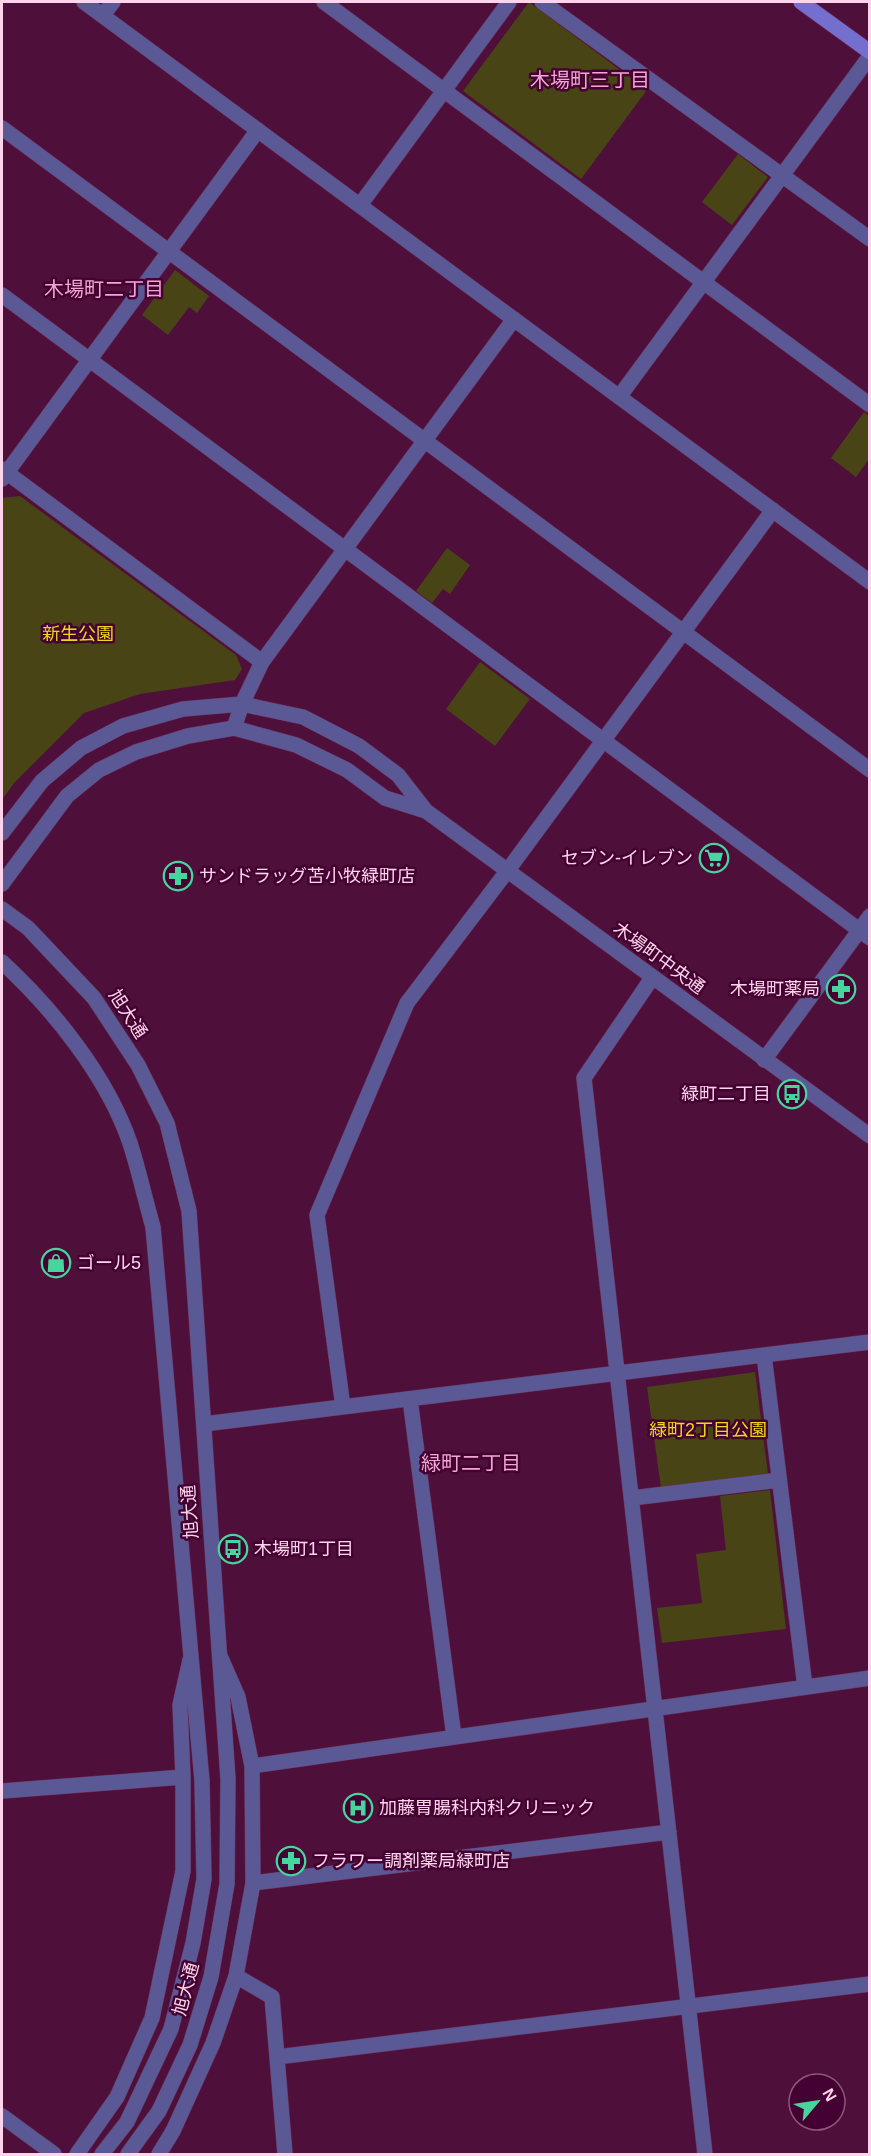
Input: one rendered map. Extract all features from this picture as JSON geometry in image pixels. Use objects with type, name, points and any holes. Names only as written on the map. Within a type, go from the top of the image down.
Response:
[{"type":"main road","points":[[801,2],[870,54]]},
{"type":"street","points":[[84,2],[870,582]]},
{"type":"street","points":[[103,15],[113,2]]},
{"type":"street","points":[[324,2],[870,405]]},
{"type":"street","points":[[360,205],[509,2]]},
{"type":"street","points":[[542,2],[870,239]]},
{"type":"street","points":[[619,397],[870,54]]},
{"type":"street","points":[[2,128],[870,770]]},
{"type":"street","points":[[258,130],[3,473],[262,662]]},
{"type":"street","points":[[2,296],[864,934]]},
{"type":"street","points":[[234,728],[242,704],[262,662],[514,319]]},
{"type":"street","points":[[343,1407],[316,1215],[407,1004],[772,510]]},
{"type":"street","name":"木場町中央通","points":[[2,832],[42,781],[81,748],[123,726],[183,709],[242,704],[303,717],[359,746],[398,775],[426,811],[870,1136]]},
{"type":"street","name":"木場町中央通","points":[[2,884],[67,796],[99,770],[136,752],[188,736],[234,728],[296,745],[347,770],[385,798],[426,811]]},
{"type":"street","name":"旭大通","points":[[2,909],[27,928],[94,998],[138,1065],[167,1123],[189,1211],[228,1779],[227,1884],[213,1965],[190,2045],[159,2111],[128,2154]]},
{"type":"street","points":[[764,1060],[864,934],[870,916]]},
{"type":"street","name":"旭大通","points":[[2,962],[65,1028],[102,1084],[129,1142],[153,1227],[202,1781],[204,1879],[194,1943],[171,2028],[127,2122],[102,2154]]},
{"type":"street","points":[[652,978],[584,1078],[705,2154]]},
{"type":"street","points":[[204,1424],[870,1342]]},
{"type":"street","points":[[764,1355],[805,1687]]},
{"type":"street","points":[[410,1399],[454,1737]]},
{"type":"street","points":[[632,1498],[779,1480]]},
{"type":"street","points":[[159,2154],[213,2043],[236,1977],[253,1883],[252,1766],[238,1697],[219,1653]]},
{"type":"street","points":[[77,2154],[117,2097],[152,2018],[183,1871],[180,1705],[191,1657]]},
{"type":"street","points":[[252,1766],[870,1678]]},
{"type":"street","points":[[2,1791],[183,1777]]},
{"type":"street","points":[[253,1883],[669,1832]]},
{"type":"street","points":[[236,1977],[272,1996],[285,2154]]},
{"type":"street","points":[[277,2057],[870,1984]]},
{"type":"street","points":[[2,2116],[54,2154]]},
{"type":"green space","points":[[529,2],[647,90],[581,179],[463,91]]},
{"type":"green space","points":[[738,154],[768,177],[732,225],[702,202]]},
{"type":"green space","points":[[175,270],[209,296],[197,313],[189,307],[168,335],[142,315]]},
{"type":"green space","points":[[864,412],[869,416],[869,459],[856,477],[831,458]]},
{"type":"green space","name":"新生公園","points":[[20,496],[236,655],[242,669],[235,680],[140,694],[84,713],[14,783],[2,800],[2,498]]},
{"type":"green space","points":[[447,548],[470,565],[450,594],[443,589],[432,603],[416,591]]},
{"type":"green space","points":[[480,662],[530,699],[495,746],[446,709]]},
{"type":"green space","name":"緑町2丁目公園","points":[[755,1372],[768,1474],[661,1488],[647,1387]]},
{"type":"green space","points":[[770,1490],[786,1629],[662,1643],[657,1608],[702,1603],[696,1554],[726,1550],[720,1496]]},
{"type":"place","name":"セブン-イレブン","points":[[714,858]]},
{"type":"place","name":"サンドラッグ苫小牧緑町店","points":[[178,876]]},
{"type":"place","name":"木場町薬局","points":[[841,989]]},
{"type":"place","name":"緑町二丁目","points":[[792,1094]]},
{"type":"place","name":"ゴール5","points":[[56,1263]]},
{"type":"place","name":"木場町1丁目","points":[[233,1549]]},
{"type":"place","name":"加藤胃腸科内科クリニック","points":[[358,1808]]},
{"type":"place","name":"フラワー調剤薬局緑町店","points":[[291,1861]]},
{"type":"district","name":"木場町三丁目","points":[[590,80]]},
{"type":"district","name":"木場町二丁目","points":[[104,289]]},
{"type":"district","name":"緑町二丁目","points":[[471,1463]]}]
